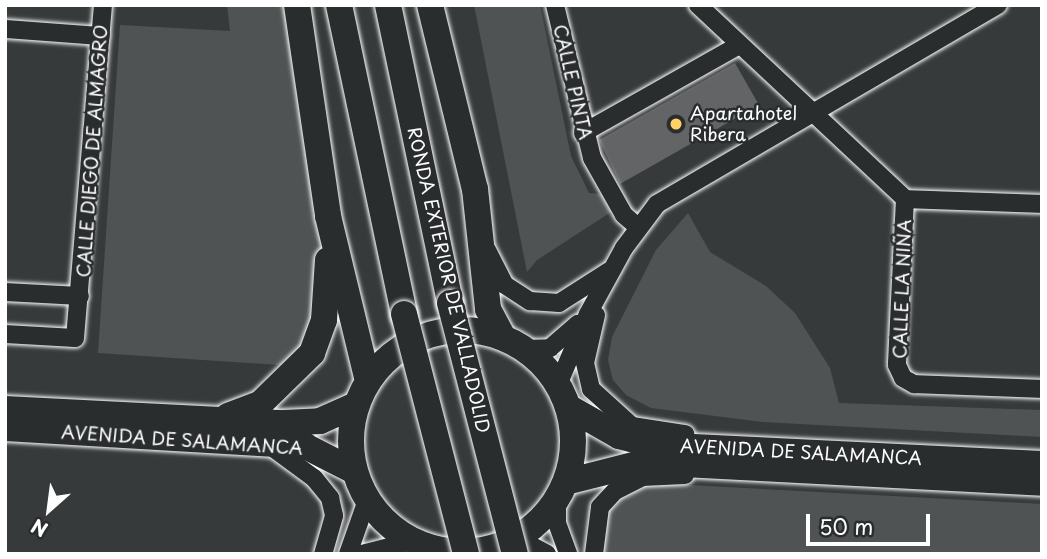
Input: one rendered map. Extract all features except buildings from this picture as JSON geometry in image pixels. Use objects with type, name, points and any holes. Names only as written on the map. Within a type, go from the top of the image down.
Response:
[{"type":"highway","points":[[297,5],[328,216],[368,381]]},
{"type":"highway","points":[[339,5],[404,314],[466,554]]},
{"type":"highway","name":"RONDA EXTERIOR DE VALLADOLID","points":[[388,5],[450,303],[516,546]]},
{"type":"highway","points":[[430,5],[483,244],[488,309],[514,343],[563,396],[574,445],[561,491],[516,546],[483,551],[447,551],[412,541],[387,523],[368,500],[354,471],[350,438],[356,405],[368,381],[387,358],[423,338],[473,330],[514,343]]},
{"type":"highway","points":[[217,420],[260,404],[312,354],[327,292],[328,216]]},
{"type":"highway","name":"AVENIDA DE SALAMANCA","points":[[563,396],[619,436],[653,445],[1042,483]]},
{"type":"highway","name":"AVENIDA DE SALAMANCA","points":[[5,409],[217,420],[320,421],[356,405]]},
{"type":"highway","name":"AVENIDA DE SALAMANCA","points":[[5,428],[305,446],[354,471]]},
{"type":"highway","name":"AVENIDA DE SALAMANCA","points":[[561,491],[645,462],[781,459],[1042,464]]},
{"type":"street","name":"CALLE DIEGO DE ALMAGRO","points":[[5,334],[75,338],[103,5]]},
{"type":"street","name":"CALLE PINTA","points":[[555,5],[583,133],[612,195],[638,227]]},
{"type":"street","points":[[698,5],[739,45],[815,111],[905,200],[1042,204]]},
{"type":"street","points":[[563,396],[588,314],[638,227],[665,198],[998,5]]},
{"type":"street","points":[[5,29],[101,36]]},
{"type":"street","points":[[583,133],[739,45]]},
{"type":"street","name":"CALLE LA NIÑA","points":[[905,200],[897,365],[903,378],[914,384],[1042,389]]},
{"type":"street","points":[[483,244],[505,285],[530,301],[559,303],[614,266]]},
{"type":"street","points":[[605,284],[585,363],[591,389],[612,411],[632,426],[781,459]]},
{"type":"street","points":[[5,292],[80,296]]},
{"type":"street","points":[[514,343],[550,348],[588,314]]},
{"type":"street","points":[[266,443],[314,478],[330,498],[334,516],[323,554]]},
{"type":"street","name":"AVENIDA DE SALAMANCA","points":[[594,554],[600,506],[642,477],[781,459]]},
{"type":"street","points":[[561,491],[557,523],[568,554]]},
{"type":"street","points":[[348,554],[368,500]]},
{"type":"street","points":[[362,554],[412,541]]},
{"type":"street","points":[[516,546],[547,554]]},
{"type":"shaded area","points":[[227,5],[293,5],[322,216],[323,291],[295,366],[98,353],[120,25],[230,31]]},
{"type":"shaded area","points":[[474,5],[540,5],[571,156],[589,193],[601,194],[611,212],[537,260],[527,272]]},
{"type":"shaded area","points":[[688,213],[710,252],[766,286],[795,313],[830,368],[839,403],[1042,410],[1042,437],[763,422],[651,408],[626,395],[613,380],[608,360],[612,337],[656,250]]},
{"type":"shaded area","points":[[652,483],[1042,504],[1042,554],[599,554],[609,506],[625,491]]},
{"type":"place","name":"Apartahotel Ribera","points":[[676,124]]}]
